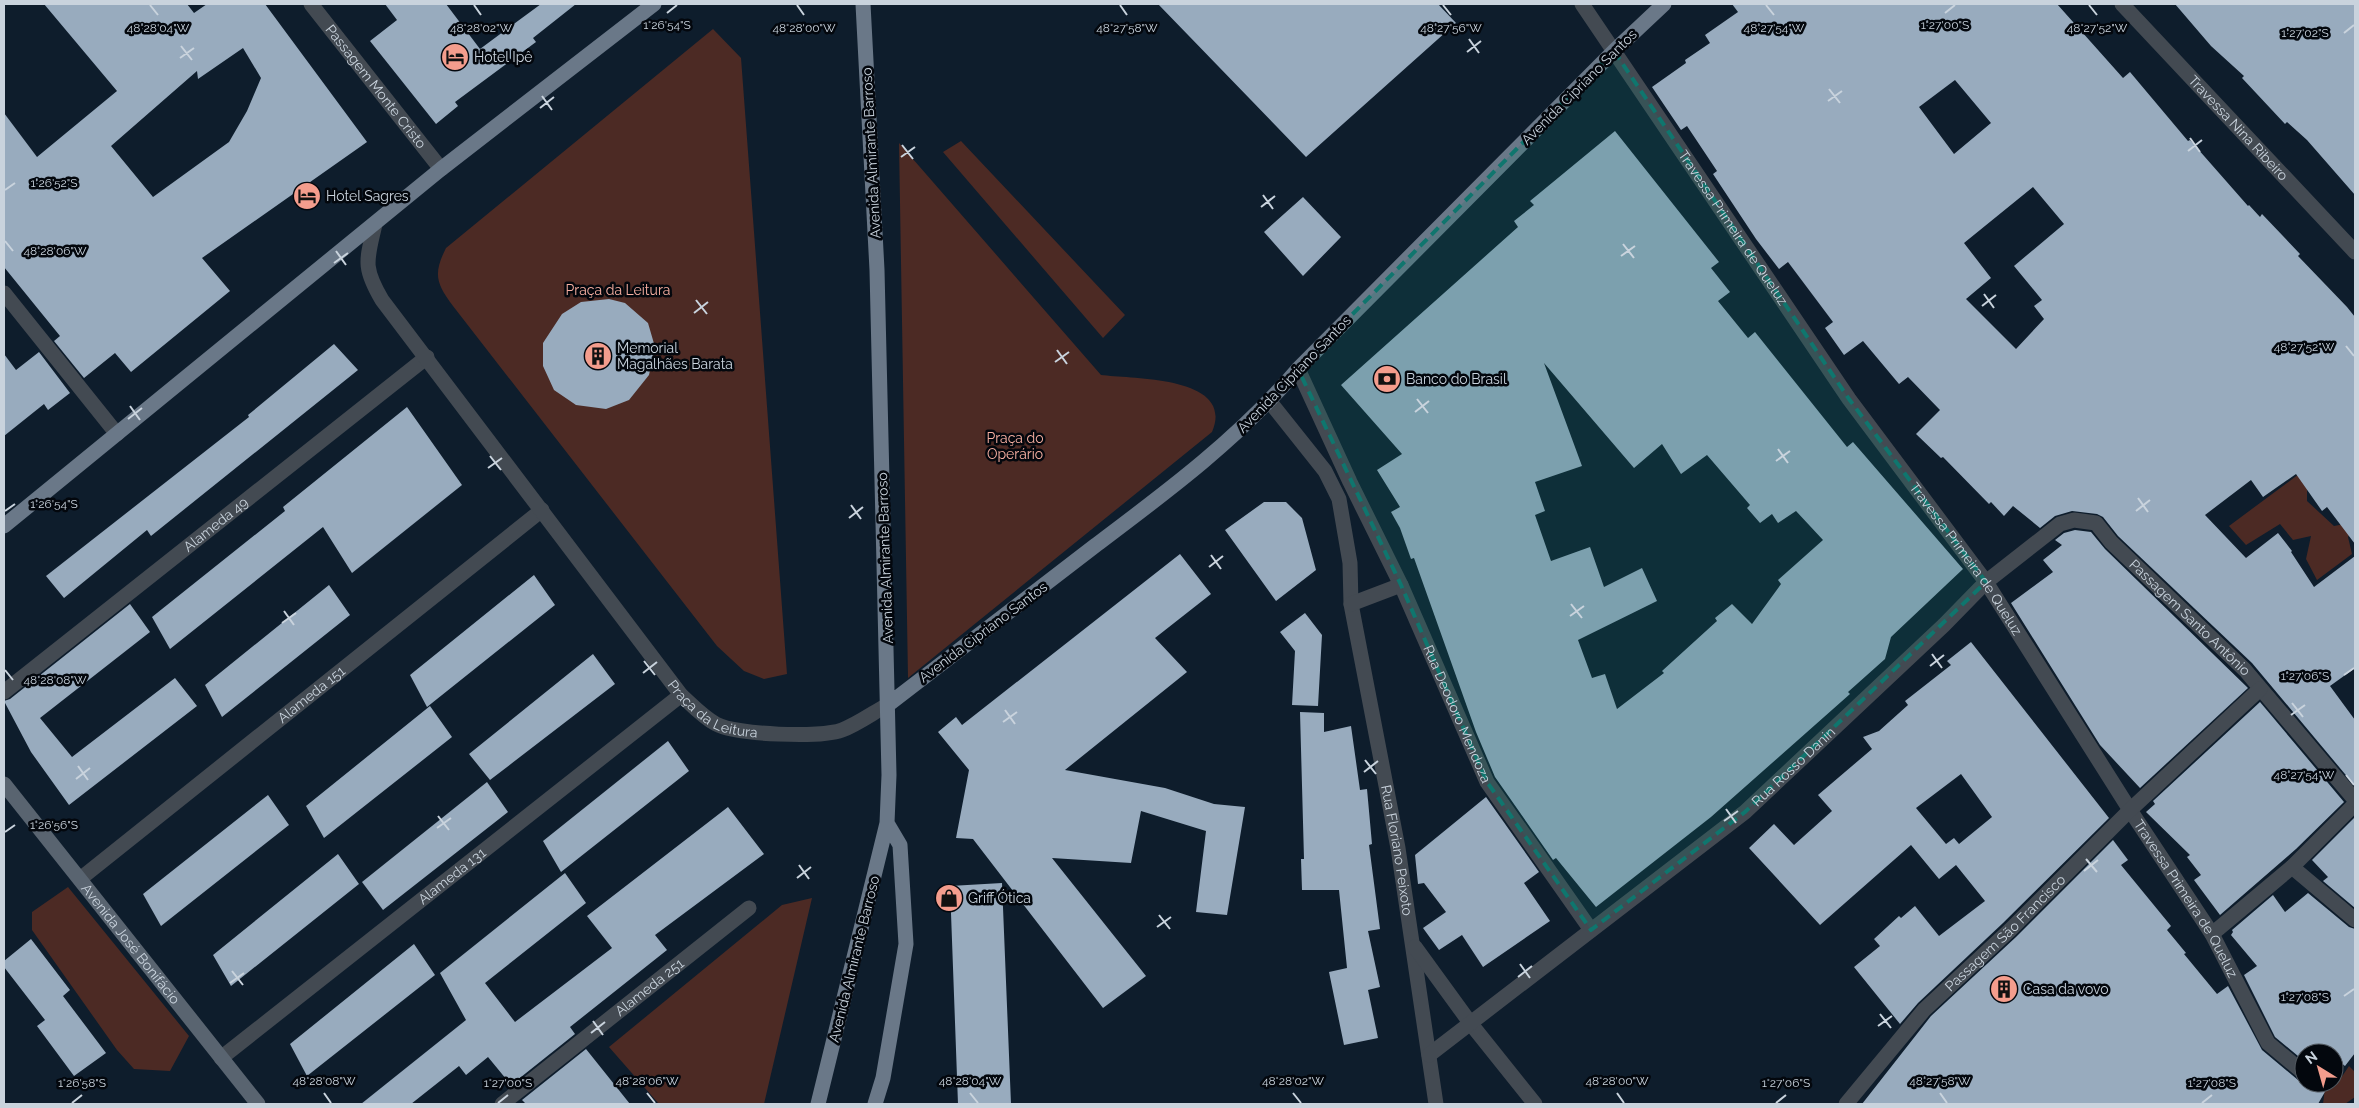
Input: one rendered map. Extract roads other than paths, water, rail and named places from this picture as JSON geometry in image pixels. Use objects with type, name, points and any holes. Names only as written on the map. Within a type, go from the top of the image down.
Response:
[{"type":"main road","points":[[4,526],[441,169],[654,4]]},
{"type":"main road","name":"Avenida Almirante Barroso","points":[[818,1104],[887,823],[889,704],[877,270],[863,4]]},
{"type":"main road","name":"Avenida Cipriano Santos","points":[[889,704],[1169,490],[1228,442],[1270,402],[1298,369],[1614,51],[1664,4]]},
{"type":"main road","name":"Avenida José Bonifácio","points":[[4,784],[258,1104]]},
{"type":"main road","points":[[875,1104],[883,1078],[906,944],[900,845],[887,823]]},
{"type":"street","name":"Passagem Monte Cristo","points":[[311,4],[441,169]]},
{"type":"street","name":"Travessa Primeira de Queluz","points":[[1582,4],[1849,398],[1986,582],[2130,810],[2212,934],[2268,1043],[2294,1065]]},
{"type":"street","name":"Travessa Nina Ribeiro","points":[[2122,4],[2355,252]]},
{"type":"street","name":"Praça da Leitura","points":[[375,224],[366,261],[369,278],[382,300],[681,695],[716,724],[742,730],[789,735],[842,731],[889,704]]},
{"type":"street","points":[[4,293],[117,434]]},
{"type":"street","name":"Alameda 49","points":[[4,692],[426,357]]},
{"type":"street","name":"Rua Deodoro Mendoza","points":[[1298,369],[1350,482],[1401,585],[1487,782],[1591,930]]},
{"type":"street","name":"Rua Floriano Peixoto","points":[[1270,402],[1312,453],[1335,488],[1344,522],[1350,563],[1351,604],[1398,848],[1414,946],[1471,1024],[1535,1104]]},
{"type":"street","name":"Alameda 151","points":[[80,878],[542,510]]},
{"type":"street","name":"Rua Rosso Danin","points":[[1429,1055],[1745,812],[1944,625],[1986,582],[2060,524],[2074,520]]},
{"type":"street","name":"Passagem Santo Antônio","points":[[2074,520],[2096,523],[2110,542],[2245,670],[2355,800]]},
{"type":"street","points":[[1351,604],[1401,585]]},
{"type":"street","name":"Passagem São Francisco","points":[[1846,1104],[1924,1010],[2010,930],[2130,810],[2260,689]]},
{"type":"street","name":"Alameda 131","points":[[221,1058],[681,695]]},
{"type":"street","points":[[2212,934],[2292,867],[2355,804]]},
{"type":"street","points":[[2292,867],[2355,920]]},
{"type":"street","name":"Alameda 251","points":[[502,1104],[750,908]]},
{"type":"street","points":[[1414,946],[1435,1099],[1422,1104]]},
{"type":"place","name":"Hotel Ipê","points":[[455,57]]},
{"type":"place","name":"Hotel Sagres","points":[[307,196]]},
{"type":"place","name":"Memorial Magalhães Barata","points":[[598,356]]},
{"type":"place","name":"Banco do Brasil","points":[[1387,379]]},
{"type":"place","name":"Griff Ótica","points":[[949,898]]},
{"type":"place","name":"Casa da vovo","points":[[2004,989]]},
{"type":"park label","name":"Praça do Operário","points":[[1015,446]]}]
